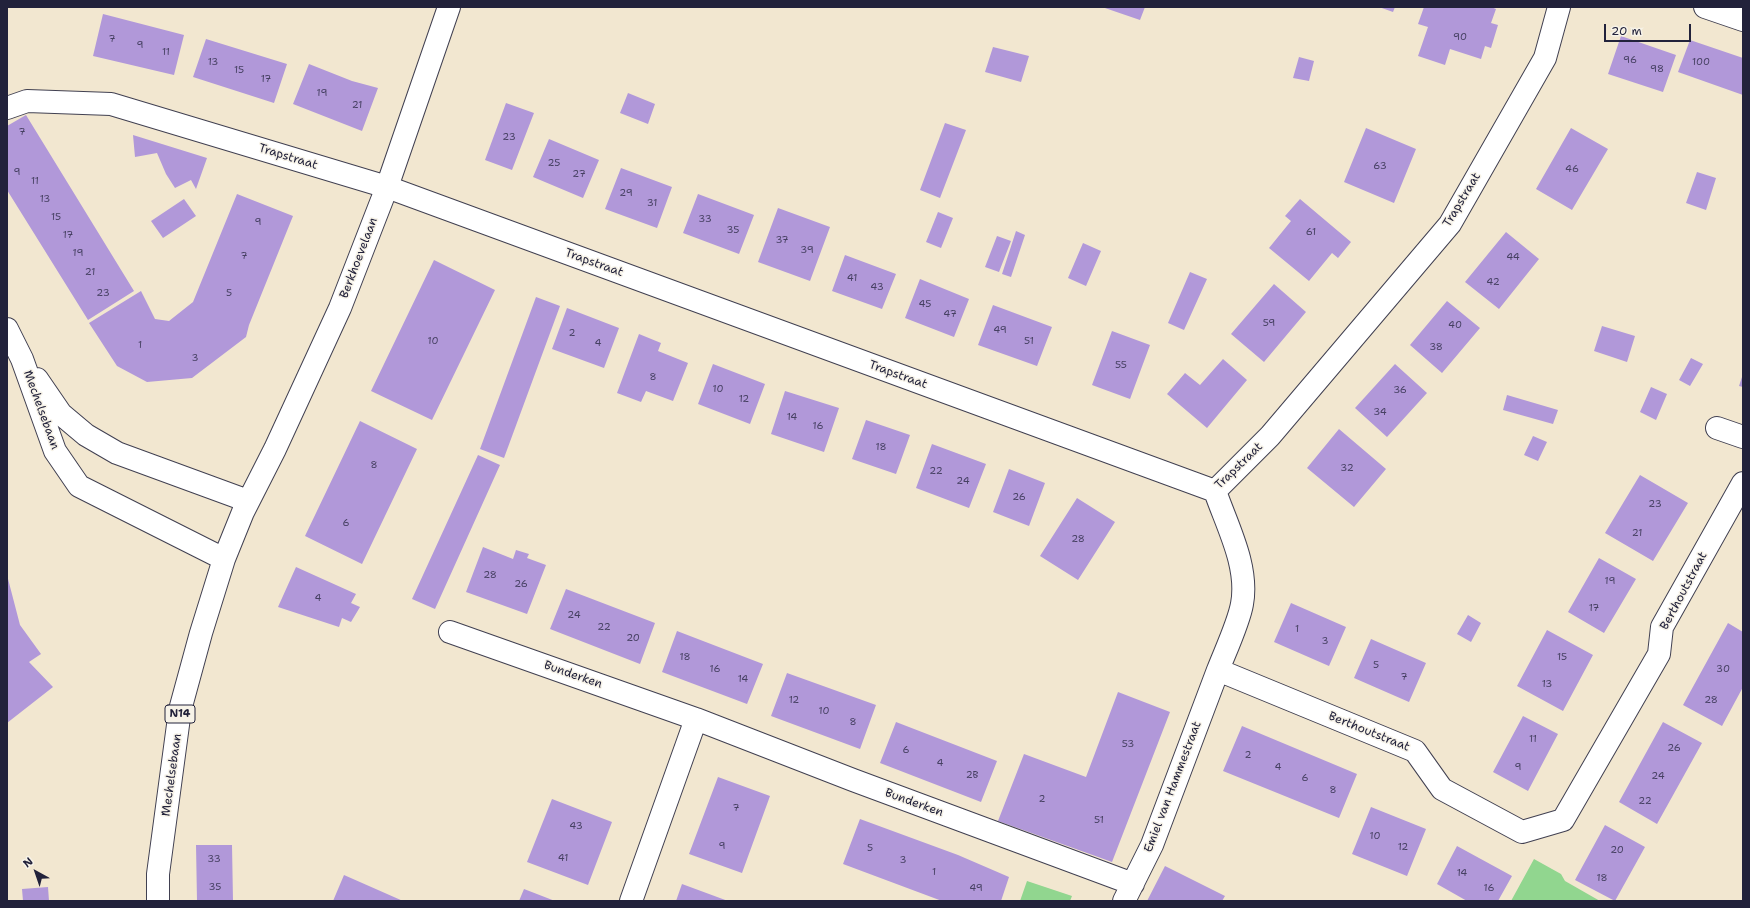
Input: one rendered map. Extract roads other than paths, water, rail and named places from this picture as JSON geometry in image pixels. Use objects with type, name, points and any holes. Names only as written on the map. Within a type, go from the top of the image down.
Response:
[{"type":"street","name":"Berkhoevelaan","points":[[248,501],[275,449],[336,315],[387,187],[449,7]]},
{"type":"street","name":"Trapstraat","points":[[7,108],[27,101],[111,104],[387,187],[1215,491],[1270,436],[1450,224],[1544,58],[1560,7]]},
{"type":"street","points":[[1705,7],[1743,20]]},
{"type":"street","name":"Mechelsebaan","points":[[7,329],[22,359],[54,451],[79,486],[224,559]]},
{"type":"street","name":"Mechelsebaan","points":[[22,359],[61,414],[86,435],[117,453],[248,501],[224,559],[201,633],[180,710],[158,874],[158,901]]},
{"type":"street","points":[[1717,428],[1743,437]]},
{"type":"street","name":"Berthoutstraat","points":[[1218,670],[1415,751],[1442,790],[1522,832],[1563,820],[1658,654],[1662,627],[1743,483]]},
{"type":"street","points":[[1215,491],[1239,560],[1244,584],[1242,605],[1218,670]]},
{"type":"street","name":"Bunderken","points":[[450,632],[696,719],[853,780],[1129,893]]},
{"type":"street","name":"Emiel van Hammestraat","points":[[1129,893],[1152,845],[1218,670]]},
{"type":"street","points":[[631,901],[696,719]]}]
